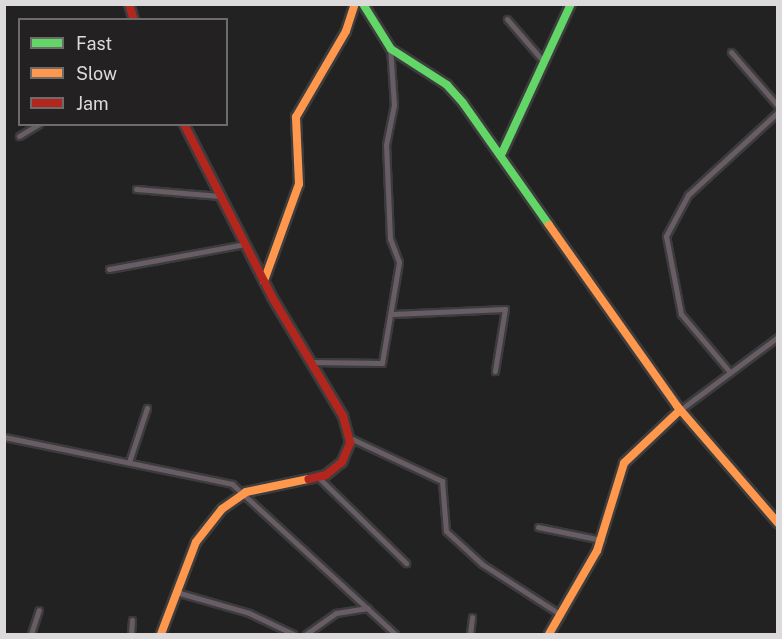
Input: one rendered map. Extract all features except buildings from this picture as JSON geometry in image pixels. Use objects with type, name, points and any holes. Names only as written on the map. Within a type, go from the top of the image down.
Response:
[{"type":"street","points":[[264,281],[299,184],[296,117],[346,31],[355,4]]},
{"type":"street","points":[[363,4],[390,47],[447,85],[502,153],[608,313],[680,410],[776,518]]},
{"type":"street","points":[[502,153],[571,4]]},
{"type":"street","points":[[507,19],[544,62]]},
{"type":"street","points":[[312,362],[381,364],[393,314],[399,262],[390,239],[386,146],[394,105],[390,47]]},
{"type":"street","points":[[731,52],[777,106]]},
{"type":"street","points":[[729,371],[681,314],[666,236],[688,195],[777,112]]},
{"type":"street","points":[[20,136],[36,126]]},
{"type":"street","points":[[185,126],[244,244],[312,362],[350,438],[442,481],[446,531],[482,564],[561,615]]},
{"type":"street","points":[[136,189],[220,196]]},
{"type":"street","points":[[109,269],[244,244]]},
{"type":"street","points":[[393,314],[505,309],[495,371]]},
{"type":"street","points":[[549,634],[602,540],[624,463],[680,410],[777,337]]},
{"type":"street","points":[[129,462],[147,408]]},
{"type":"street","points":[[4,437],[223,481],[246,492],[296,548],[368,608],[395,634]]},
{"type":"street","points":[[161,634],[176,591],[204,530],[246,492],[319,478],[342,462],[350,438]]},
{"type":"street","points":[[319,478],[406,563]]},
{"type":"street","points":[[538,527],[602,540]]},
{"type":"street","points":[[176,591],[249,613],[293,634]]},
{"type":"street","points":[[306,634],[336,613],[368,608]]},
{"type":"street","points":[[31,634],[39,610]]},
{"type":"street","points":[[470,634],[471,617]]},
{"type":"street","points":[[131,634],[132,620]]},
{"type":"traffic: fast","points":[[363,4],[391,49],[447,85],[463,103],[549,225]]},
{"type":"traffic: fast","points":[[502,153],[571,4]]},
{"type":"traffic: slow","points":[[264,281],[299,184],[296,117],[346,31],[355,4]]},
{"type":"traffic: slow","points":[[549,225],[677,406],[778,523]]},
{"type":"traffic: slow","points":[[549,634],[597,551],[624,463],[680,410]]},
{"type":"traffic: slow","points":[[161,634],[196,542],[222,509],[246,492],[308,479]]},
{"type":"traffic: jam","points":[[129,4],[133,18]]},
{"type":"traffic: jam","points":[[185,126],[272,297],[343,416],[350,443],[342,462],[326,475],[308,479]]}]
